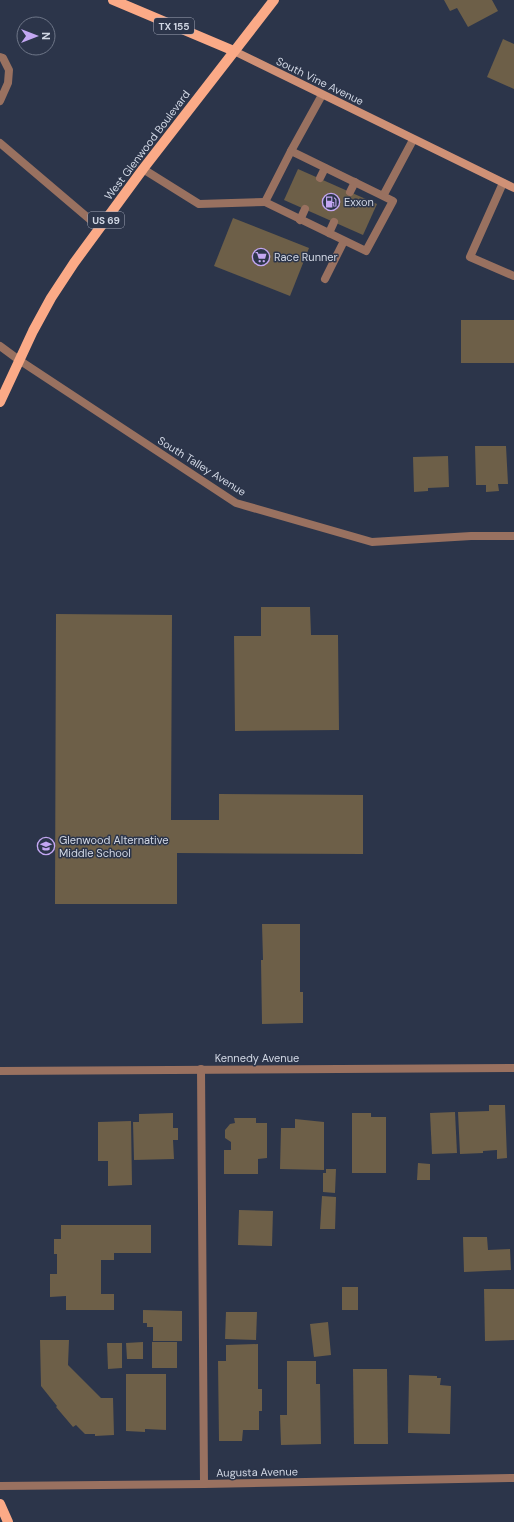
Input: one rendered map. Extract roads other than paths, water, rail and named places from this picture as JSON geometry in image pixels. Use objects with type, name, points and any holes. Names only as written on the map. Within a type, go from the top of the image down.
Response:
[{"type":"main road","name":"South Vine Avenue","points":[[113,0],[234,51],[413,140],[514,188]]},
{"type":"main road","name":"US 69","points":[[234,51],[274,0]]},
{"type":"main road","name":"West Glenwood Boulevard","points":[[0,402],[33,331],[51,298],[143,169],[234,51]]},
{"type":"main road","points":[[0,1504],[8,1522]]},
{"type":"street","points":[[0,57],[3,58],[9,70],[8,83],[0,100]]},
{"type":"street","points":[[265,202],[290,151],[322,95]]},
{"type":"street","points":[[383,196],[413,140]]},
{"type":"street","points":[[0,143],[100,228]]},
{"type":"street","points":[[143,169],[199,204],[265,202],[366,252],[393,201],[290,151]]},
{"type":"street","points":[[320,178],[325,168]]},
{"type":"street","points":[[350,192],[354,182]]},
{"type":"street","points":[[503,183],[470,257],[514,276]]},
{"type":"street","points":[[300,220],[305,209]]},
{"type":"street","points":[[329,234],[334,222]]},
{"type":"street","points":[[325,279],[344,241]]},
{"type":"street","name":"South Talley Avenue","points":[[0,346],[236,503],[372,542],[514,536]]},
{"type":"street","name":"Kennedy Avenue","points":[[0,1071],[514,1068]]},
{"type":"street","points":[[201,1069],[204,1484]]},
{"type":"street","name":"Augusta Avenue","points":[[0,1486],[514,1478]]},
{"type":"place","name":"Exxon","points":[[331,202]]},
{"type":"place","name":"Race Runner","points":[[261,257]]},
{"type":"place","name":"Glenwood Alternative Middle School","points":[[46,846]]}]
